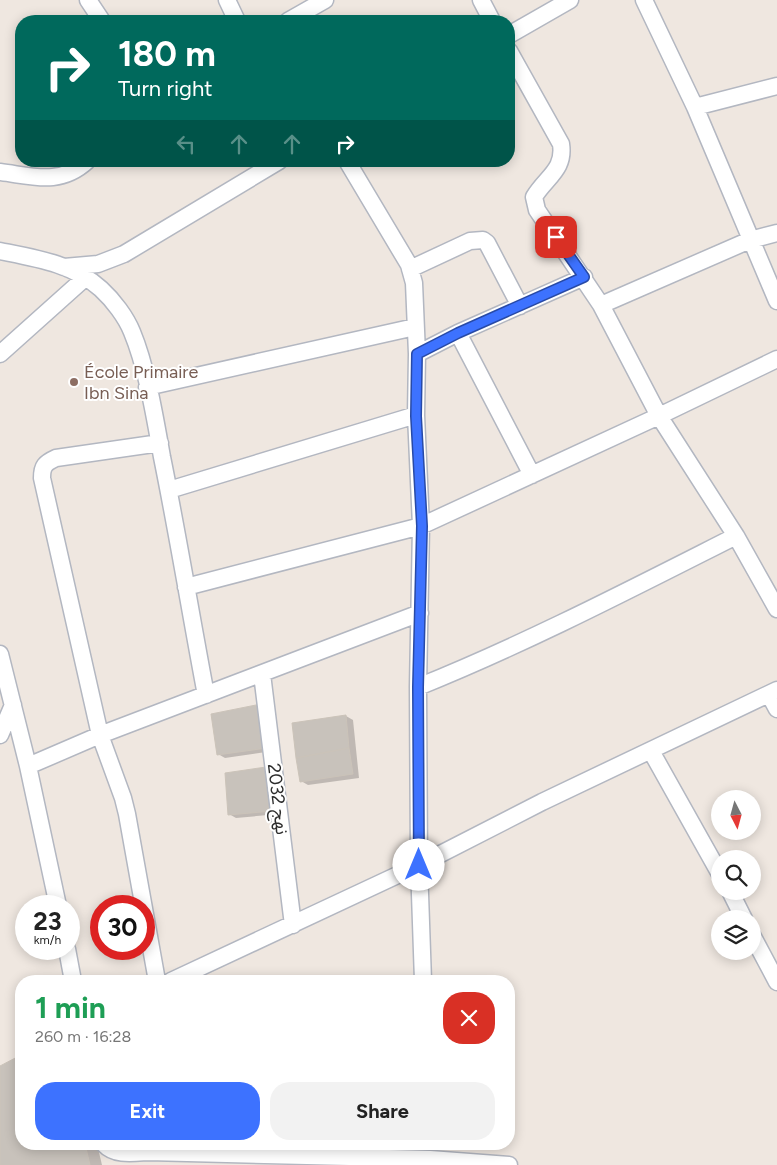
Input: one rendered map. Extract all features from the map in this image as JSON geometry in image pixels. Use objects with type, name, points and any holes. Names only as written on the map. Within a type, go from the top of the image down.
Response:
[{"type":"street","points":[[88,0],[98,15]]},
{"type":"street","points":[[227,0],[234,15]]},
{"type":"street","points":[[299,15],[325,0]]},
{"type":"street","points":[[481,0],[489,15]]},
{"type":"street","points":[[515,32],[570,0]]},
{"type":"street","points":[[644,0],[695,107],[777,301]]},
{"type":"street","points":[[515,62],[561,144],[563,155],[561,164],[538,190],[534,197],[534,204],[601,305],[659,416],[736,536],[777,609]]},
{"type":"street","points":[[695,107],[777,86]]},
{"type":"street","points":[[0,172],[48,178],[62,177],[80,167]]},
{"type":"street","points":[[64,267],[98,264],[124,254],[269,167]]},
{"type":"street","points":[[350,167],[410,269],[414,283],[417,354],[416,416],[422,526],[418,687],[419,865],[423,975]]},
{"type":"street","points":[[601,305],[750,240],[777,232]]},
{"type":"street","points":[[410,269],[470,241],[483,240],[487,243],[520,306]]},
{"type":"street","points":[[0,251],[64,267],[86,277],[102,289],[131,329],[138,347],[160,443],[206,695]]},
{"type":"street","points":[[0,354],[86,277]]},
{"type":"street","points":[[417,354],[458,333],[584,277]]},
{"type":"street","points":[[147,387],[415,327]]},
{"type":"street","points":[[458,333],[532,475]]},
{"type":"street","points":[[186,587],[422,526],[777,359]]},
{"type":"street","points":[[169,490],[416,416]]},
{"type":"street","points":[[155,975],[129,824],[123,798],[100,735],[44,492],[42,468],[46,462],[56,458],[160,443]]},
{"type":"street","points":[[418,687],[461,670],[574,618],[736,536]]},
{"type":"street","points":[[28,766],[100,735],[420,613]]},
{"type":"street","points":[[0,654],[28,766],[56,895]]},
{"type":"street","name":"نهج 2032","points":[[262,674],[293,925]]},
{"type":"street","points":[[184,975],[419,865],[542,802],[773,692],[777,709]]},
{"type":"street","points":[[0,735],[13,705]]},
{"type":"street","points":[[651,751],[711,858]]},
{"type":"street","points":[[761,952],[777,982]]},
{"type":"street","points":[[68,960],[72,975]]},
{"type":"street","points":[[112,1150],[124,1153],[429,1151],[458,1163],[509,1165]]},
{"type":"building","points":[[261,704],[267,748],[217,755],[211,714]]},
{"type":"building","points":[[346,715],[349,748],[296,758],[292,723]]},
{"type":"building","points":[[349,748],[353,774],[300,782],[296,758]]},
{"type":"building","points":[[266,767],[273,811],[228,815],[225,773]]},
{"type":"building","points":[[15,1058],[15,1150],[86,1150],[90,1165],[0,1165],[0,1066]]},
{"type":"place","name":"École Primaire Ibn Sina","points":[[74,382]]},
{"type":"route","points":[[419,865],[418,687],[422,526],[416,416],[417,354],[458,333],[584,277],[556,237]]}]
